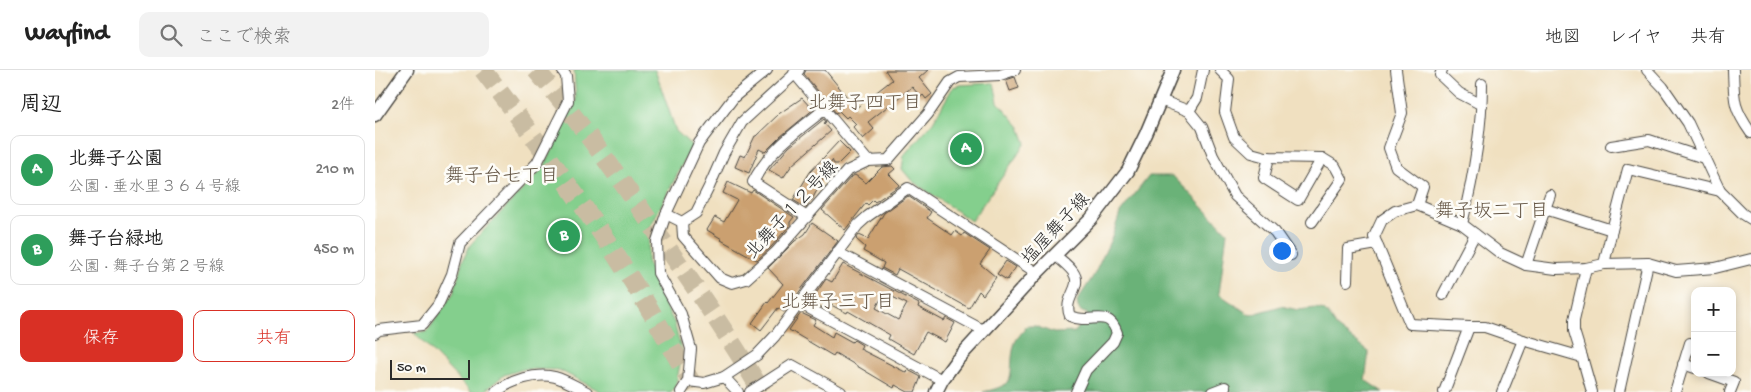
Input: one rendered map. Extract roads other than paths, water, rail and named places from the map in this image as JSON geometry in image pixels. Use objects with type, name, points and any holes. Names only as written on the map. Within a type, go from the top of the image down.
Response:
[{"type":"street","points":[[375,115],[407,70]]},
{"type":"street","points":[[375,334],[379,330],[422,325],[438,305],[452,274],[460,243],[537,163],[568,101],[566,76],[562,70]]},
{"type":"street","points":[[681,392],[688,380],[691,349],[681,314],[658,273],[657,241],[666,214],[699,143],[710,126],[734,97],[767,70]]},
{"type":"street","name":"北舞子１２号線","points":[[681,222],[683,236],[720,278],[732,283],[746,280],[776,252],[847,171],[868,161],[888,160],[928,114],[949,82],[959,77],[1001,74],[1015,70]]},
{"type":"street","name":"塩屋舞子線","points":[[936,392],[956,360],[1037,273],[1091,219],[1128,170],[1146,134],[1173,70]]},
{"type":"street","points":[[1189,110],[1197,98],[1203,70]]},
{"type":"street","points":[[1220,70],[1229,79],[1225,112],[1234,137],[1251,153],[1269,157],[1323,158],[1335,166],[1342,178],[1312,222]]},
{"type":"street","points":[[1396,70],[1402,113],[1389,148],[1396,167],[1423,187],[1417,205]]},
{"type":"street","points":[[1442,70],[1440,75],[1459,93],[1482,105]]},
{"type":"street","points":[[1647,70],[1663,87],[1688,123],[1720,191],[1743,214],[1751,219]]},
{"type":"street","points":[[1733,70],[1734,104],[1740,118],[1751,133]]},
{"type":"street","points":[[666,214],[681,222],[696,213],[724,154],[742,122],[797,72],[868,161]]},
{"type":"street","points":[[1462,224],[1471,187],[1482,105],[1482,84]]},
{"type":"street","points":[[1160,100],[1189,110],[1202,127],[1213,156],[1235,196],[1275,232],[1291,255]]},
{"type":"street","points":[[807,216],[753,182],[772,153],[825,108]]},
{"type":"street","points":[[1611,146],[1649,140],[1704,158]]},
{"type":"street","points":[[1269,157],[1264,178],[1298,200],[1323,158]]},
{"type":"street","points":[[1604,264],[1628,169],[1720,191]]},
{"type":"street","points":[[688,380],[704,383],[724,377],[757,355],[775,336],[837,252],[868,216],[908,188],[1037,273]]},
{"type":"street","points":[[1526,265],[1550,195]]},
{"type":"street","points":[[1582,357],[1485,327],[1410,324],[1374,237],[1382,220],[1395,211],[1417,205],[1462,224],[1500,253],[1526,265],[1556,270],[1586,268],[1604,264],[1647,263],[1676,271],[1715,268],[1751,259]]},
{"type":"street","points":[[1545,209],[1612,230]]},
{"type":"street","points":[[1443,295],[1475,234]]},
{"type":"street","points":[[1347,281],[1348,249],[1377,244]]},
{"type":"street","points":[[837,252],[983,330]]},
{"type":"street","points":[[1055,255],[1073,272],[1077,281],[1073,294],[1068,301],[1067,309],[1070,316],[1079,320],[1106,318],[1114,323],[1117,333],[1113,342],[1086,370],[1076,392]]},
{"type":"street","points":[[1619,392],[1647,263]]},
{"type":"street","points":[[1586,268],[1573,320],[1574,331],[1592,392]]},
{"type":"street","points":[[799,303],[942,380]]},
{"type":"street","points":[[1444,392],[1469,327]]},
{"type":"street","points":[[1502,392],[1523,340]]},
{"type":"street","points":[[1675,392],[1690,343]]},
{"type":"street","points":[[1683,364],[1691,367]]},
{"type":"street","points":[[750,392],[792,365],[841,392]]},
{"type":"street","points":[[496,392],[503,386],[529,376],[553,376],[587,392]]},
{"type":"street","points":[[724,377],[738,392]]},
{"type":"street","points":[[1720,377],[1733,382],[1730,392]]},
{"type":"street","points":[[1212,392],[1225,387]]},
{"type":"tunnel","points":[[483,70],[591,217],[650,310],[697,392]]},
{"type":"tunnel","points":[[536,70],[585,131],[631,194],[713,313],[762,392]]},
{"type":"place","name":"北舞子公園","points":[[966,149]]},
{"type":"place","name":"舞子台緑地","points":[[564,236]]},
{"type":"district","name":"北舞子四丁目","points":[[865,101]]},
{"type":"district","name":"舞子台七丁目","points":[[502,174]]},
{"type":"district","name":"舞子坂二丁目","points":[[1492,209]]},
{"type":"district","name":"北舞子三丁目","points":[[838,300]]}]
